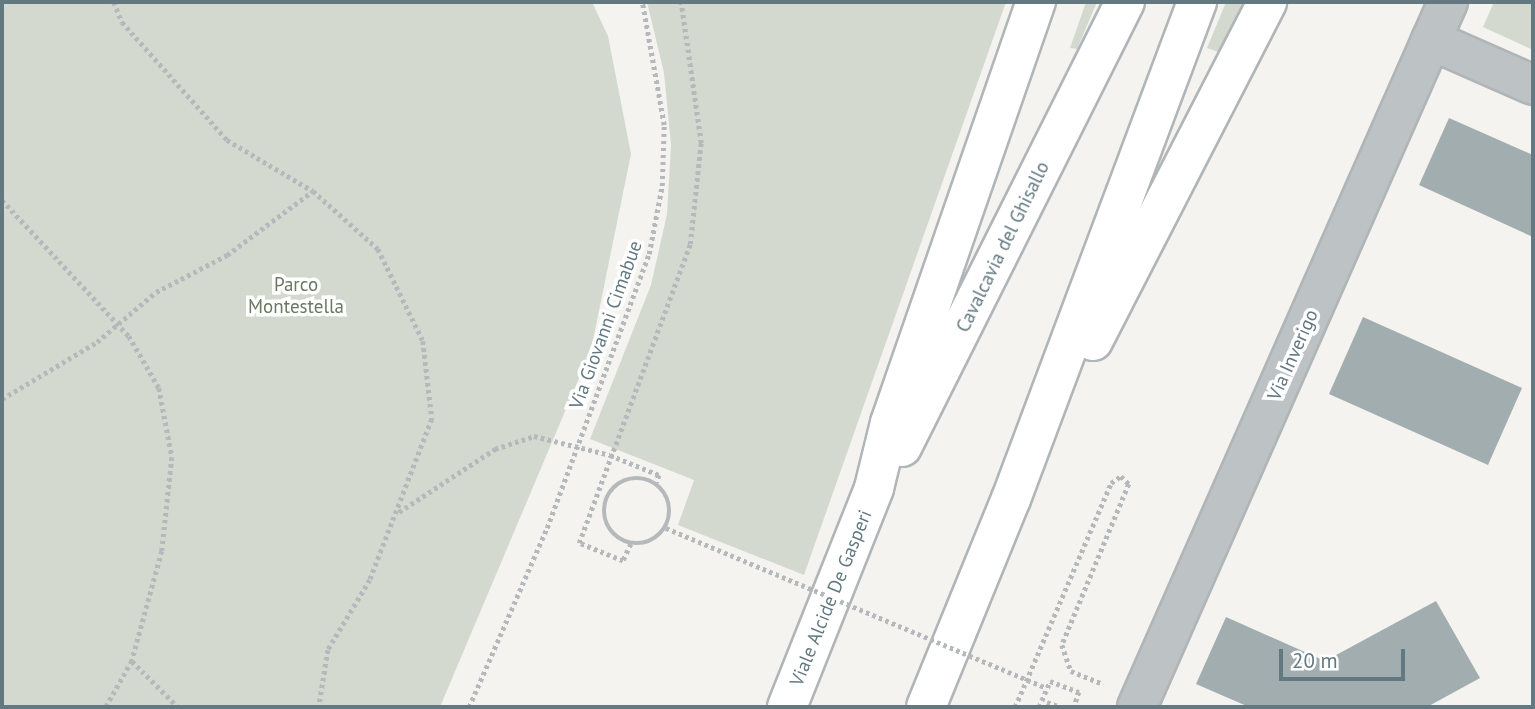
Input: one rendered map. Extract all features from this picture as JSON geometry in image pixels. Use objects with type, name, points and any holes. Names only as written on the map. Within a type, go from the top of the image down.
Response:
[{"type":"highway","points":[[874,488],[890,423],[1036,2]]},
{"type":"highway","name":"Cavalcavia del Ghisallo","points":[[874,488],[909,438],[1125,2]]},
{"type":"highway","points":[[926,707],[1012,499],[1197,2]]},
{"type":"highway","points":[[1012,499],[1267,2]]},
{"type":"highway","name":"Viale Alcide De Gasperi","points":[[787,707],[874,488]]},
{"type":"street","name":"Via Inverigo","points":[[1138,707],[1448,2]]},
{"type":"street","points":[[1431,40],[1533,85]]},
{"type":"path","points":[[114,2],[122,22],[227,140],[313,191],[378,249],[423,341],[432,419],[399,512],[370,580],[328,650],[318,707]]},
{"type":"path","name":"Via Giovanni Cimabue","points":[[469,707],[547,528],[649,254],[662,186],[664,125],[642,2]]},
{"type":"path","points":[[631,544],[623,561],[579,543],[690,244],[701,143],[681,2]]},
{"type":"path","points":[[2,400],[119,324],[156,292],[227,255],[313,191]]},
{"type":"path","points":[[2,201],[119,324],[159,388],[172,457],[162,551],[132,661],[106,707]]},
{"type":"path","points":[[399,512],[495,449],[534,436],[578,443],[610,455],[659,475],[657,483]]},
{"type":"path","points":[[1015,707],[1111,483],[1121,476],[1129,484],[1062,645],[1072,671],[1103,682]]},
{"type":"path","points":[[636,477],[657,483],[667,495],[666,528],[644,544],[631,544],[608,528],[609,491],[636,477]]},
{"type":"path","points":[[666,528],[1047,688]]},
{"type":"path","points":[[132,661],[178,707]]},
{"type":"path","points":[[1039,707],[1050,681],[1079,692],[1074,707]]},
{"type":"path","points":[[1047,702],[1061,707]]},
{"type":"green space","name":"Parco Montestella","points":[[2,2],[592,2],[608,36],[631,154],[591,350],[440,707],[2,707]]},
{"type":"green space","points":[[647,2],[1006,2],[804,575],[678,525],[694,480],[590,439],[651,285],[667,214],[671,145],[664,73]]},
{"type":"green space","points":[[1086,2],[1097,2],[1077,49],[1070,48]]},
{"type":"green space","points":[[1226,2],[1243,2],[1218,52],[1207,48]]},
{"type":"green space","points":[[1494,2],[1533,2],[1533,50],[1483,27]]},
{"type":"building","points":[[1449,118],[1533,155],[1533,237],[1419,185]]},
{"type":"building","points":[[1363,317],[1522,388],[1488,465],[1329,394]]},
{"type":"building","points":[[1436,601],[1480,678],[1427,707],[1249,707],[1196,684],[1226,617],[1325,661]]}]
